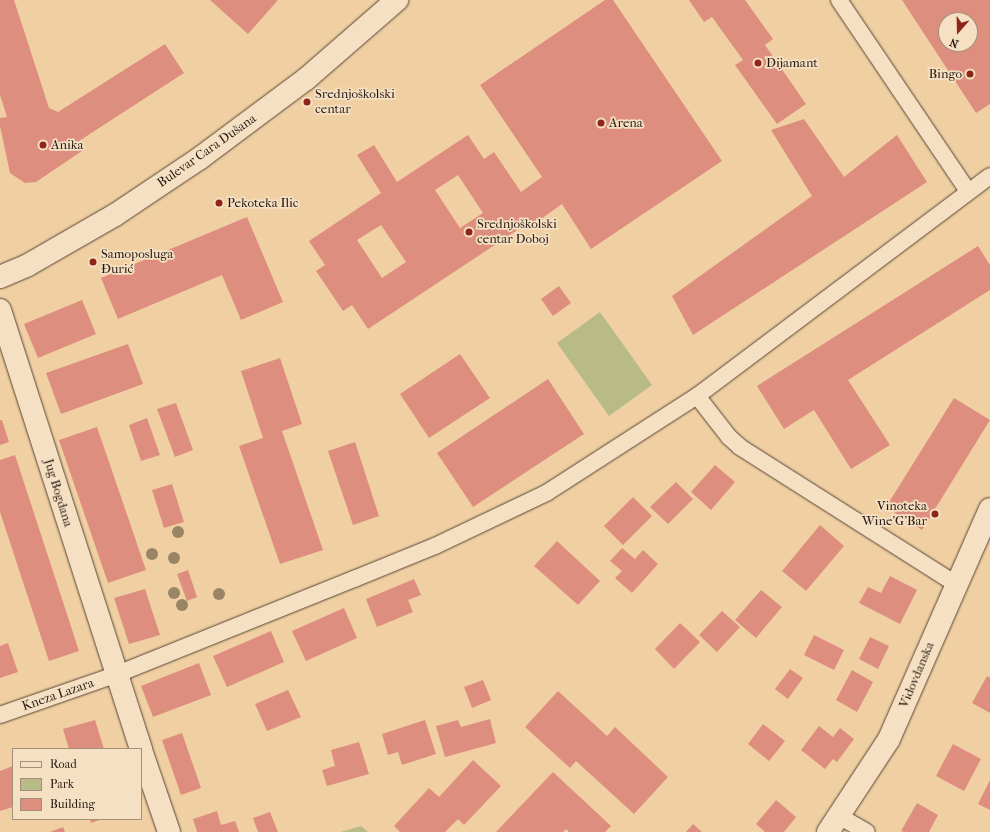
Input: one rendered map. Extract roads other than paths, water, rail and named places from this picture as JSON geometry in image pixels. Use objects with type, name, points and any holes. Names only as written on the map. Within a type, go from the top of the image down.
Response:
[{"type":"street","name":"Bulevar Cara Dušana","points":[[0,277],[28,265],[115,215],[200,158],[306,79],[397,0]]},
{"type":"street","points":[[839,0],[968,191]]},
{"type":"street","name":"Kneza Lazara","points":[[0,715],[115,675],[435,546],[525,504],[592,466],[697,396],[968,191],[990,176]]},
{"type":"street","name":"Jug Bogdana","points":[[0,310],[115,675],[141,748]]},
{"type":"street","points":[[697,396],[729,437],[740,447],[956,584]]},
{"type":"street","name":"Vidovdanska","points":[[833,824],[889,739],[990,509]]},
{"type":"street","name":"Jug Bogdana","points":[[142,752],[169,832]]},
{"type":"street","points":[[833,824],[867,832]]},
{"type":"place","name":"Dijamant","points":[[758,63]]},
{"type":"place","name":"Bingo","points":[[970,74]]},
{"type":"place","name":"Srednjoškolski centar","points":[[307,102]]},
{"type":"place","name":"Arena","points":[[601,123]]},
{"type":"place","name":"Anika","points":[[43,145]]},
{"type":"place","name":"Pekoteka Ilic","points":[[219,203]]},
{"type":"place","name":"Srednjoškolski centar Doboj","points":[[469,232]]},
{"type":"place","name":"Samoposluga Đurić","points":[[93,262]]},
{"type":"place","name":"Vinoteka Wine'G'Bar","points":[[935,514]]}]
